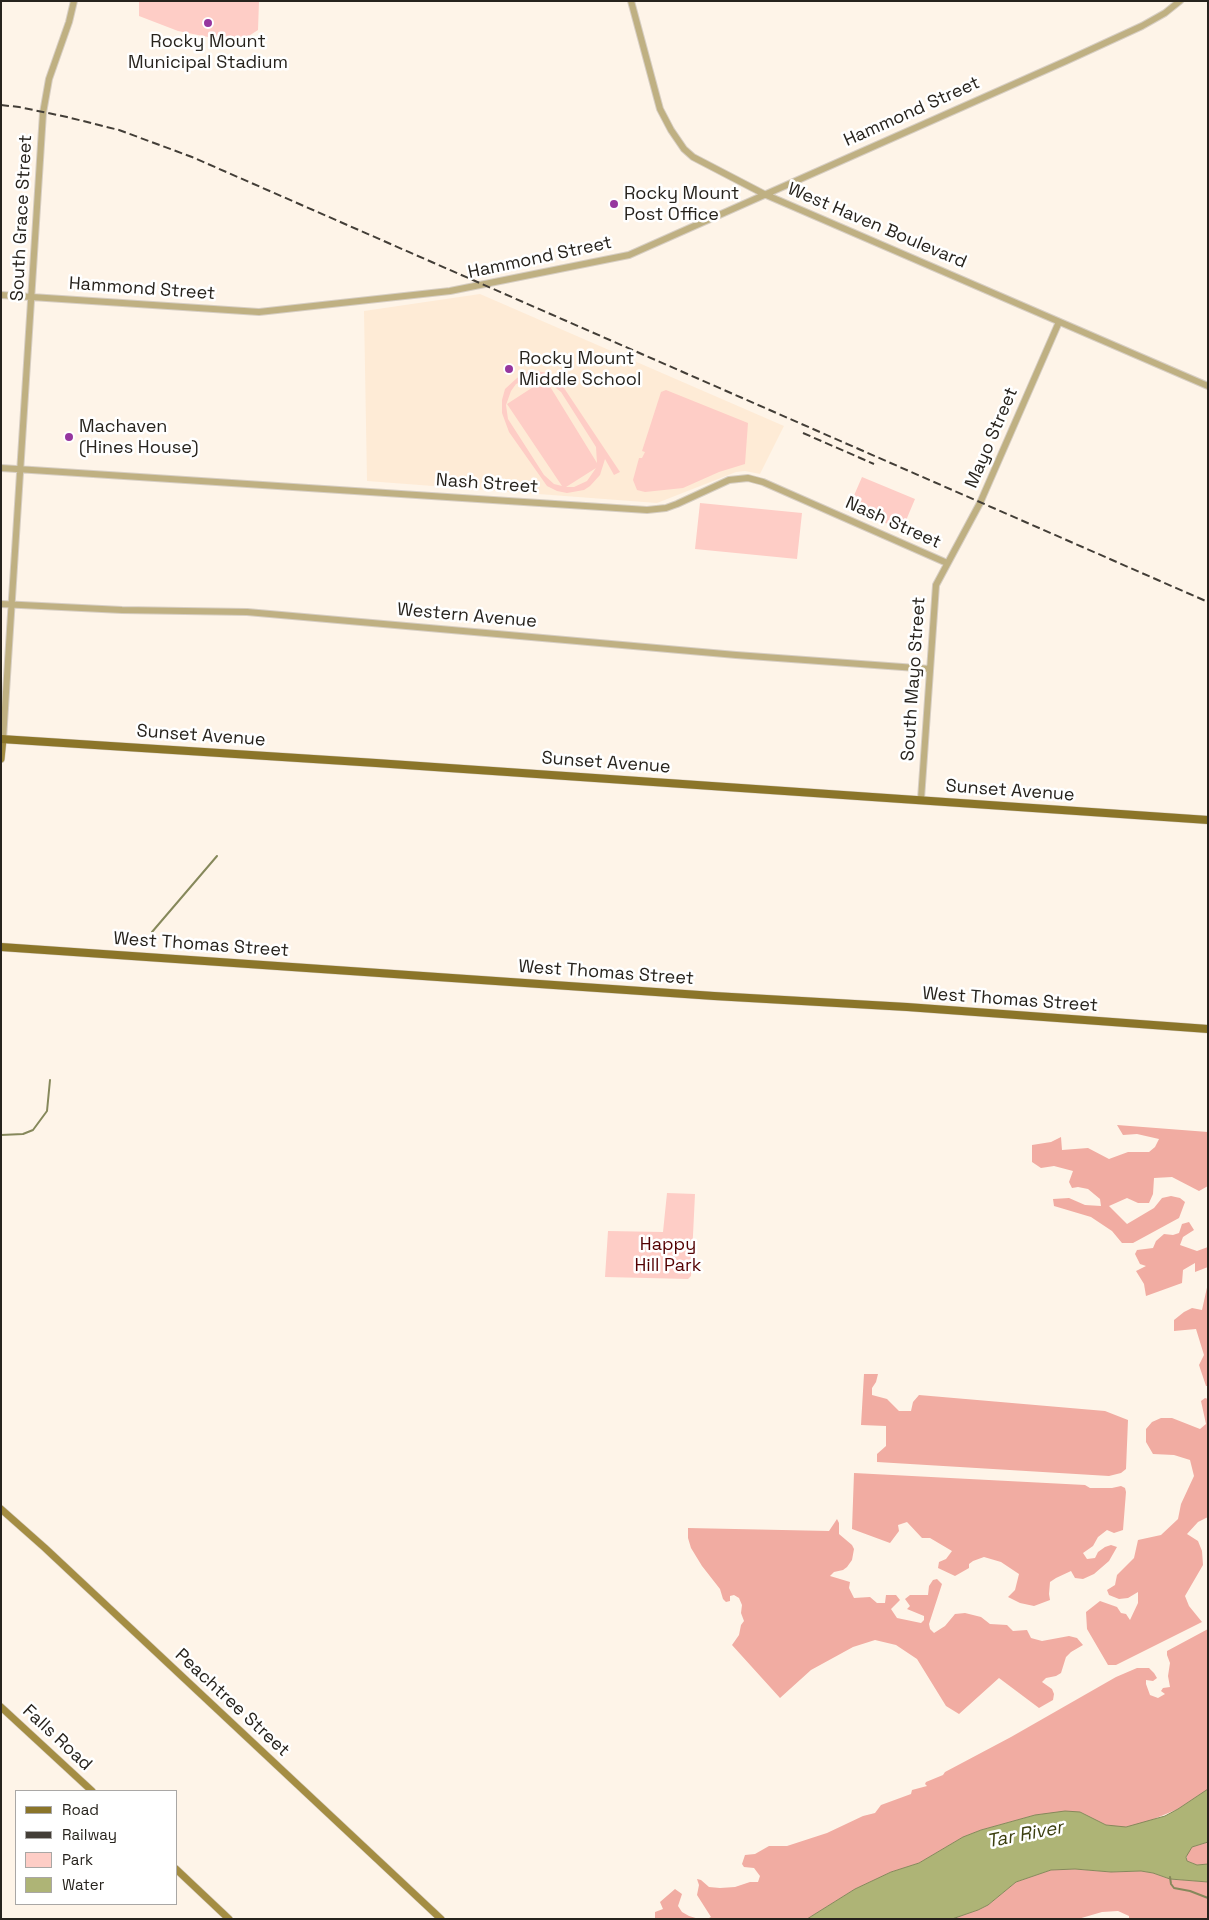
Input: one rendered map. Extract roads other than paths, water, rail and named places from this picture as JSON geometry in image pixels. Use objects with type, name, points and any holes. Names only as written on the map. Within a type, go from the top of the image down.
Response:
[{"type":"main road","points":[[1,759],[2,739]]},
{"type":"main road","name":"Sunset Avenue","points":[[2,739],[921,799],[1208,820]]},
{"type":"main road","name":"West Thomas Street","points":[[1,947],[907,1007],[1208,1029]]},
{"type":"main road","name":"Peachtree Street","points":[[1,1509],[46,1548],[441,1919]]},
{"type":"main road","name":"Falls Road","points":[[1,1707],[91,1790]]},
{"type":"main road","points":[[178,1872],[229,1919]]},
{"type":"street","name":"South Grace Street","points":[[2,739],[43,113],[49,79],[69,22],[74,1]]},
{"type":"street","name":"West Haven Boulevard","points":[[631,1],[660,109],[677,140],[693,157],[764,194],[1208,386]]},
{"type":"street","name":"Hammond Street","points":[[1,295],[260,312],[450,291],[629,255],[1142,26],[1165,13],[1180,1]]},
{"type":"street","name":"Mayo Street","points":[[947,563],[980,503],[1059,322]]},
{"type":"street","name":"Nash Street","points":[[1,468],[647,510],[655,510],[676,504],[728,480],[748,478],[947,563]]},
{"type":"street","name":"South Mayo Street","points":[[921,799],[936,585],[947,563]]},
{"type":"street","name":"Western Avenue","points":[[1,604],[122,610],[247,612],[736,655],[930,669]]},
{"type":"water","name":"Tar River","points":[[1208,1789],[1208,1842],[1192,1847],[1186,1857],[1187,1861],[1197,1865],[1208,1864],[1208,1882],[1170,1879],[1141,1871],[1051,1870],[1016,1882],[988,1905],[952,1919],[807,1919],[855,1889],[891,1872],[919,1863],[963,1837],[981,1830],[1035,1815],[1065,1811],[1080,1812],[1106,1825],[1126,1827],[1165,1816]]},
{"type":"waterway","points":[[152,932],[217,856]]},
{"type":"waterway","points":[[1,1135],[23,1134],[33,1130],[47,1111],[50,1080]]},
{"type":"waterway","points":[[1170,1877],[1174,1888],[1190,1891],[1208,1898]]},
{"type":"railway","points":[[1,105],[67,117],[119,130],[192,157],[1208,602]]},
{"type":"railway","points":[[803,433],[874,464]]},
{"type":"place","name":"Rocky Mount Municipal Stadium","points":[[208,23]]},
{"type":"place","name":"Rocky Mount Post Office","points":[[614,204]]},
{"type":"place","name":"Rocky Mount Middle School","points":[[509,369]]},
{"type":"place","name":"Machaven (Hines House)","points":[[69,437]]},
{"type":"park label","name":"Happy Hill Park","points":[[668,1255]]}]
